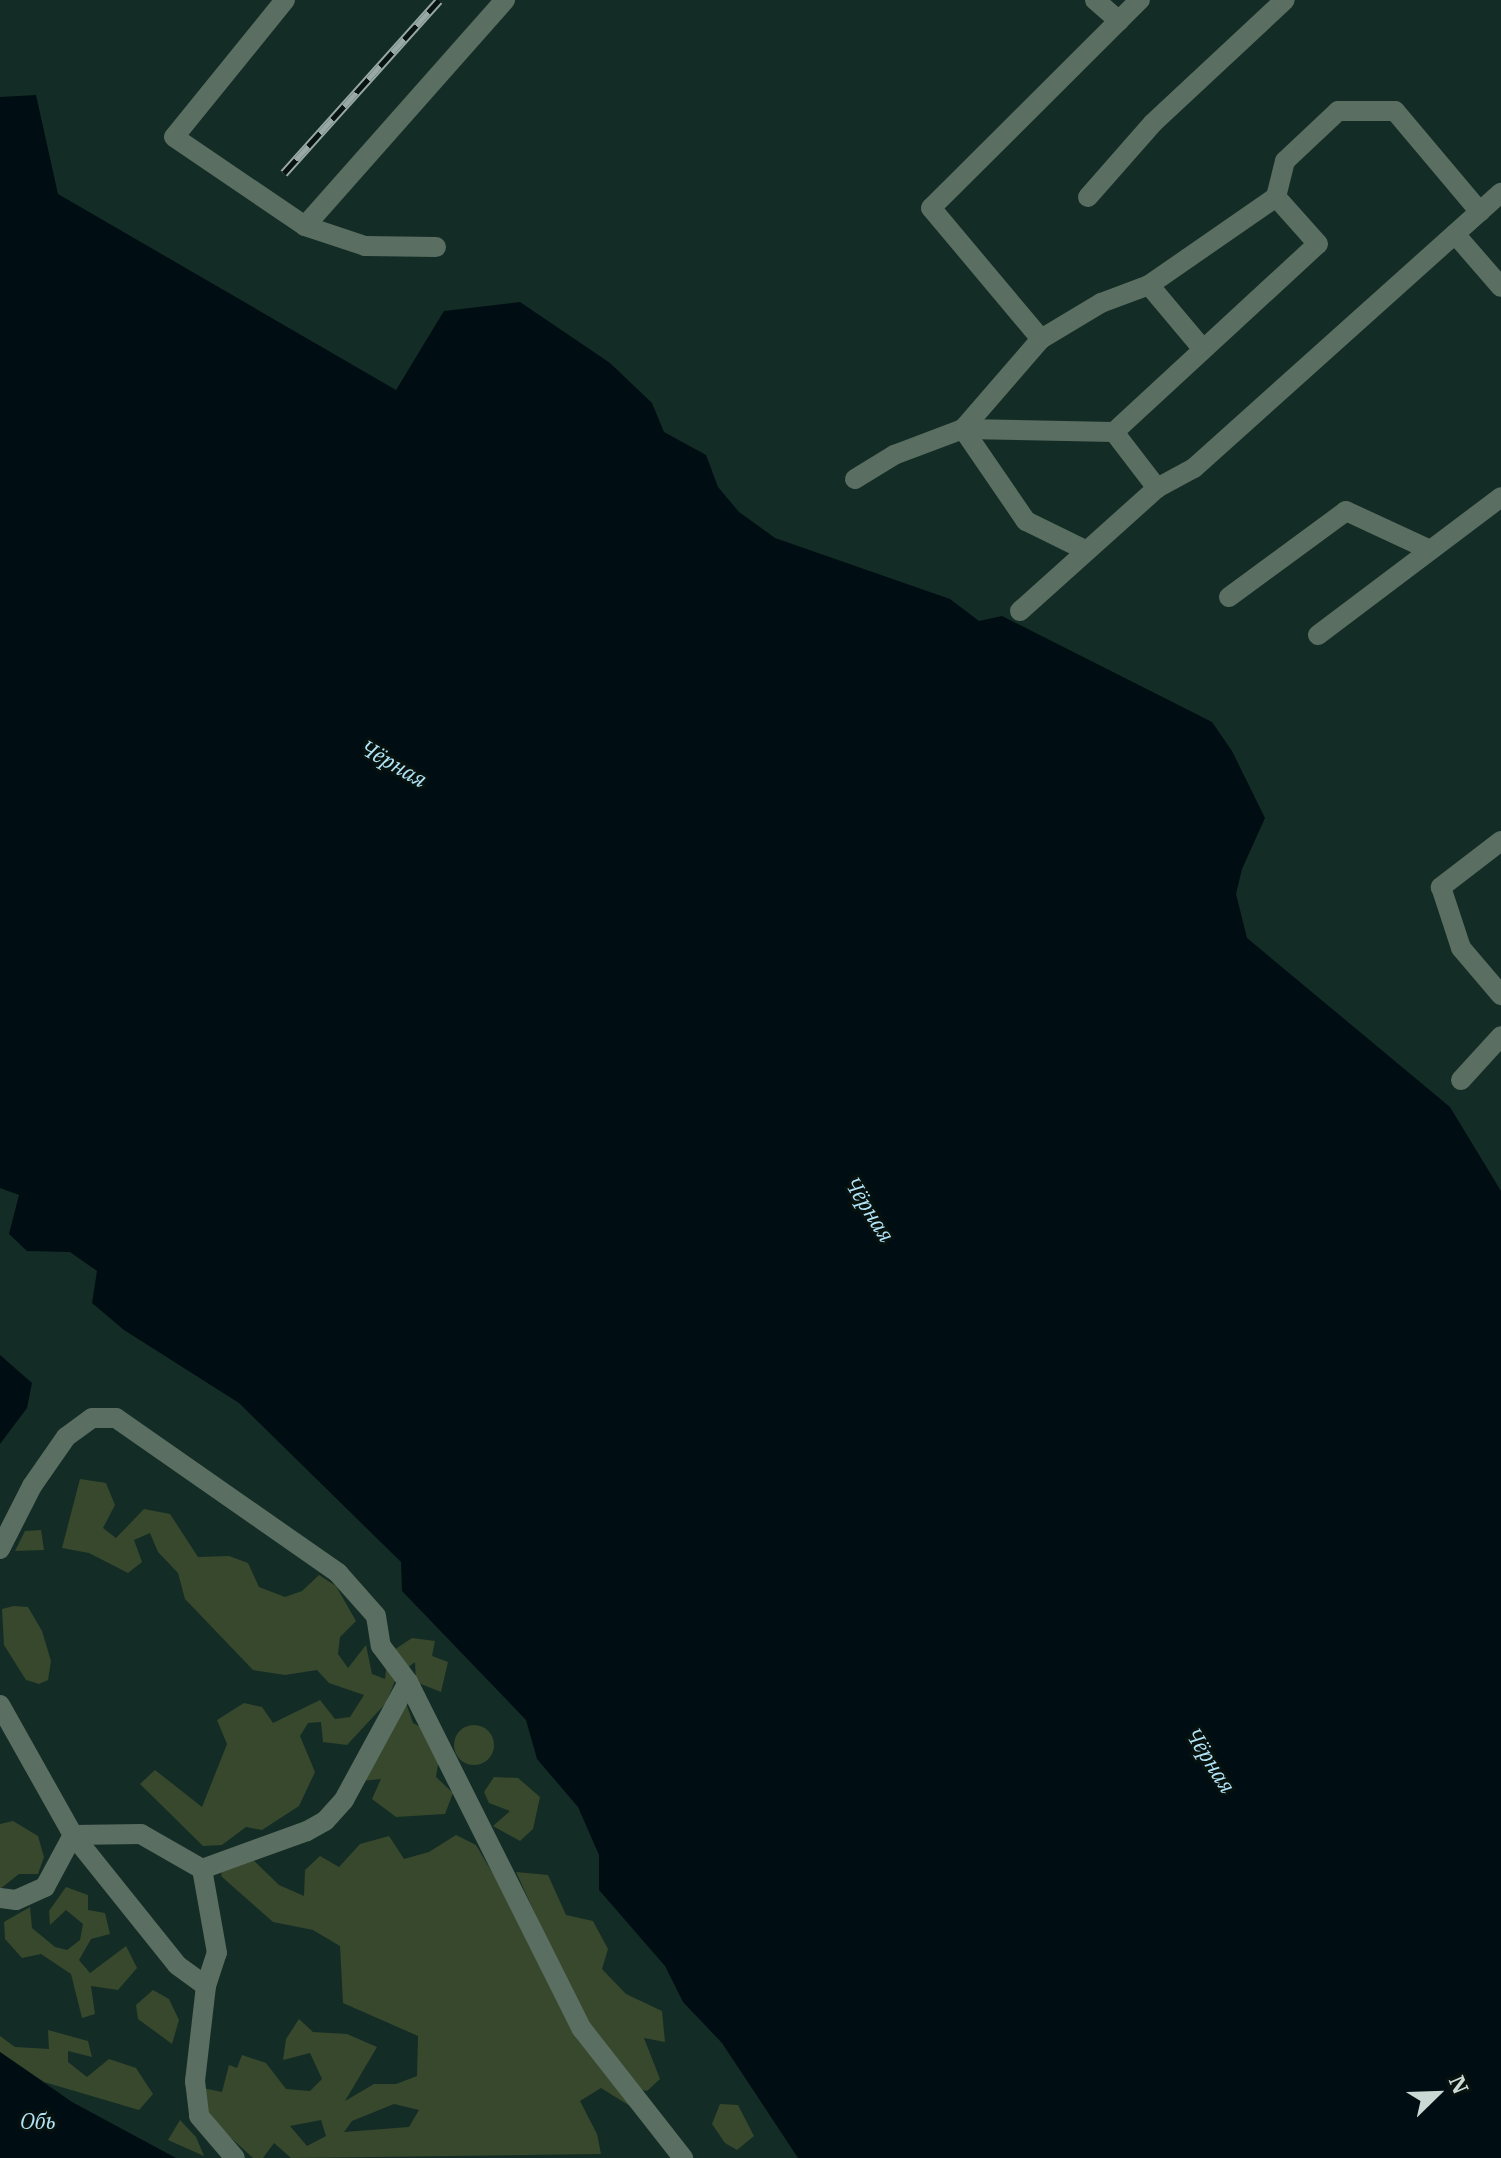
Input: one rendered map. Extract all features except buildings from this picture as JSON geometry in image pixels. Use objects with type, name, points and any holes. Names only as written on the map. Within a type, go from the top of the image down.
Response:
[{"type":"lane","points":[[285,0],[174,137],[305,226],[365,246],[436,247]]},
{"type":"lane","points":[[305,226],[505,0]]},
{"type":"lane","points":[[1095,0],[1119,21]]},
{"type":"lane","points":[[1041,339],[931,208],[1140,0]]},
{"type":"lane","points":[[1088,197],[1153,123],[1285,0]]},
{"type":"lane","points":[[963,429],[1041,339],[1101,303],[1149,285],[1276,197],[1285,161],[1338,111],[1395,111],[1480,212]]},
{"type":"lane","points":[[1020,611],[1157,488],[1194,468],[1501,193]]},
{"type":"lane","points":[[855,479],[894,455],[963,429],[1114,432],[1201,347],[1318,244],[1276,197]]},
{"type":"lane","points":[[1455,234],[1501,287]]},
{"type":"lane","points":[[1149,285],[1201,347]]},
{"type":"lane","points":[[963,429],[1026,521],[1085,550]]},
{"type":"lane","points":[[1114,432],[1157,488]]},
{"type":"lane","points":[[1318,635],[1501,497]]},
{"type":"lane","points":[[1229,597],[1346,511],[1430,550]]},
{"type":"lane","points":[[1501,841],[1441,887],[1461,948],[1501,995]]},
{"type":"lane","points":[[1461,1080],[1501,1036]]},
{"type":"lane","points":[[0,1549],[32,1486],[66,1437],[92,1418],[116,1418],[271,1523],[361,1593],[376,1616],[381,1646],[408,1682],[582,2029],[683,2158]]},
{"type":"lane","points":[[202,1869],[325,1821],[344,1800],[408,1682]]},
{"type":"lane","points":[[0,1705],[73,1835],[177,1965],[206,1986]]},
{"type":"lane","points":[[73,1835],[141,1834],[202,1869]]},
{"type":"lane","points":[[0,1898],[16,1900],[45,1887],[73,1835]]},
{"type":"lane","points":[[202,1869],[217,1953],[206,1986],[195,2081],[199,2116],[235,2158]]},
{"type":"green space","points":[[80,1479],[106,1483],[115,1505],[103,1528],[116,1538],[144,1509],[170,1514],[198,1557],[229,1556],[248,1563],[259,1587],[285,1597],[302,1591],[319,1575],[336,1586],[356,1621],[340,1637],[338,1654],[348,1668],[366,1645],[372,1674],[385,1679],[388,1654],[412,1638],[435,1641],[432,1656],[448,1662],[441,1692],[416,1682],[415,1662],[397,1676],[386,1703],[347,1745],[323,1742],[321,1722],[308,1723],[300,1736],[315,1772],[299,1806],[262,1830],[246,1827],[222,1845],[203,1846],[140,1784],[155,1770],[202,1807],[227,1744],[217,1720],[244,1703],[262,1707],[273,1723],[320,1700],[335,1719],[350,1717],[364,1695],[329,1683],[317,1670],[285,1675],[253,1670],[185,1599],[178,1573],[158,1552],[150,1533],[134,1540],[142,1562],[128,1573],[89,1553],[62,1548]]},
{"type":"green space","points":[[41,1530],[44,1550],[15,1551],[25,1531]]},
{"type":"green space","points":[[28,1607],[42,1631],[51,1661],[48,1680],[39,1684],[26,1680],[4,1645],[2,1609]]},
{"type":"green space","points":[[405,1700],[413,1723],[426,1730],[439,1758],[436,1777],[453,1793],[445,1814],[396,1817],[372,1799],[381,1779],[361,1781]]},
{"type":"green space","points":[[474,1725],[488,1731],[494,1745],[488,1759],[474,1765],[460,1759],[454,1745],[460,1731]]},
{"type":"green space","points":[[494,1777],[518,1778],[540,1797],[533,1829],[520,1841],[493,1826],[510,1811],[489,1803],[484,1792]]},
{"type":"green space","points":[[13,1821],[38,1836],[44,1857],[38,1874],[19,1874],[0,1889],[0,1824]]},
{"type":"green space","points":[[456,1835],[476,1845],[630,2106],[601,2088],[580,2101],[597,2134],[601,2154],[291,2158],[274,2143],[263,2158],[253,2158],[197,2107],[203,2088],[222,2092],[229,2065],[237,2068],[242,2055],[266,2063],[286,2089],[310,2091],[322,2079],[310,2053],[283,2060],[286,2039],[299,2019],[313,2032],[347,2034],[377,2047],[345,2101],[374,2084],[396,2084],[417,2076],[418,2036],[343,2003],[340,1946],[313,1930],[273,1922],[221,1876],[224,1859],[247,1854],[279,1885],[304,1896],[305,1870],[320,1856],[339,1867],[360,1844],[389,1836],[404,1859],[429,1852]],"holes":[[[394,2104],[419,2110],[409,2127],[344,2132],[352,2121]],[[321,2120],[326,2136],[307,2146],[290,2126]]]},
{"type":"green space","points":[[516,1872],[548,1875],[566,1915],[593,1921],[608,1949],[602,1969],[626,1994],[662,2011],[665,2042],[644,2038],[660,2079],[647,2091],[637,2089],[589,2031]]},
{"type":"green space","points":[[66,1887],[88,1895],[88,1910],[105,1913],[110,1934],[91,1939],[79,1960],[90,1973],[126,1946],[137,1968],[118,1990],[91,1986],[95,2014],[82,2018],[71,1974],[41,1954],[22,1958],[5,1939],[4,1922],[30,1907],[32,1928],[55,1947],[67,1950],[80,1940],[83,1924],[66,1910],[50,1925],[49,1911]]},
{"type":"green space","points":[[153,1990],[169,1999],[179,2020],[172,2044],[138,2019],[136,2005]]},
{"type":"green space","points":[[48,2030],[88,2041],[92,2057],[68,2051],[68,2062],[87,2077],[109,2059],[136,2068],[153,2094],[139,2110],[44,2082],[0,2052],[0,2036],[15,2047],[49,2049]]},
{"type":"green space","points":[[720,2104],[738,2105],[754,2136],[737,2150],[725,2143],[712,2124]]},
{"type":"green space","points":[[180,2120],[196,2137],[204,2156],[168,2140]]},
{"type":"water","name":"Чёрная","points":[[36,95],[58,194],[396,390],[444,311],[520,302],[610,363],[652,403],[664,432],[706,455],[718,487],[739,512],[775,538],[950,599],[979,621],[1002,616],[1212,722],[1232,751],[1265,818],[1242,869],[1236,894],[1247,938],[1450,1107],[1501,1191],[1501,2158],[798,2158],[722,2043],[683,2002],[665,1966],[599,1890],[599,1855],[578,1807],[537,1759],[526,1720],[402,1591],[401,1562],[239,1403],[124,1330],[92,1303],[97,1271],[70,1252],[27,1251],[9,1234],[19,1195],[0,1188],[0,97]]},
{"type":"water","points":[[0,1355],[32,1383],[27,1408],[0,1444]]},
{"type":"water","name":"Обь","points":[[0,2052],[72,2102],[176,2158],[0,2158]]},
{"type":"railway","points":[[284,173],[439,0]]}]
